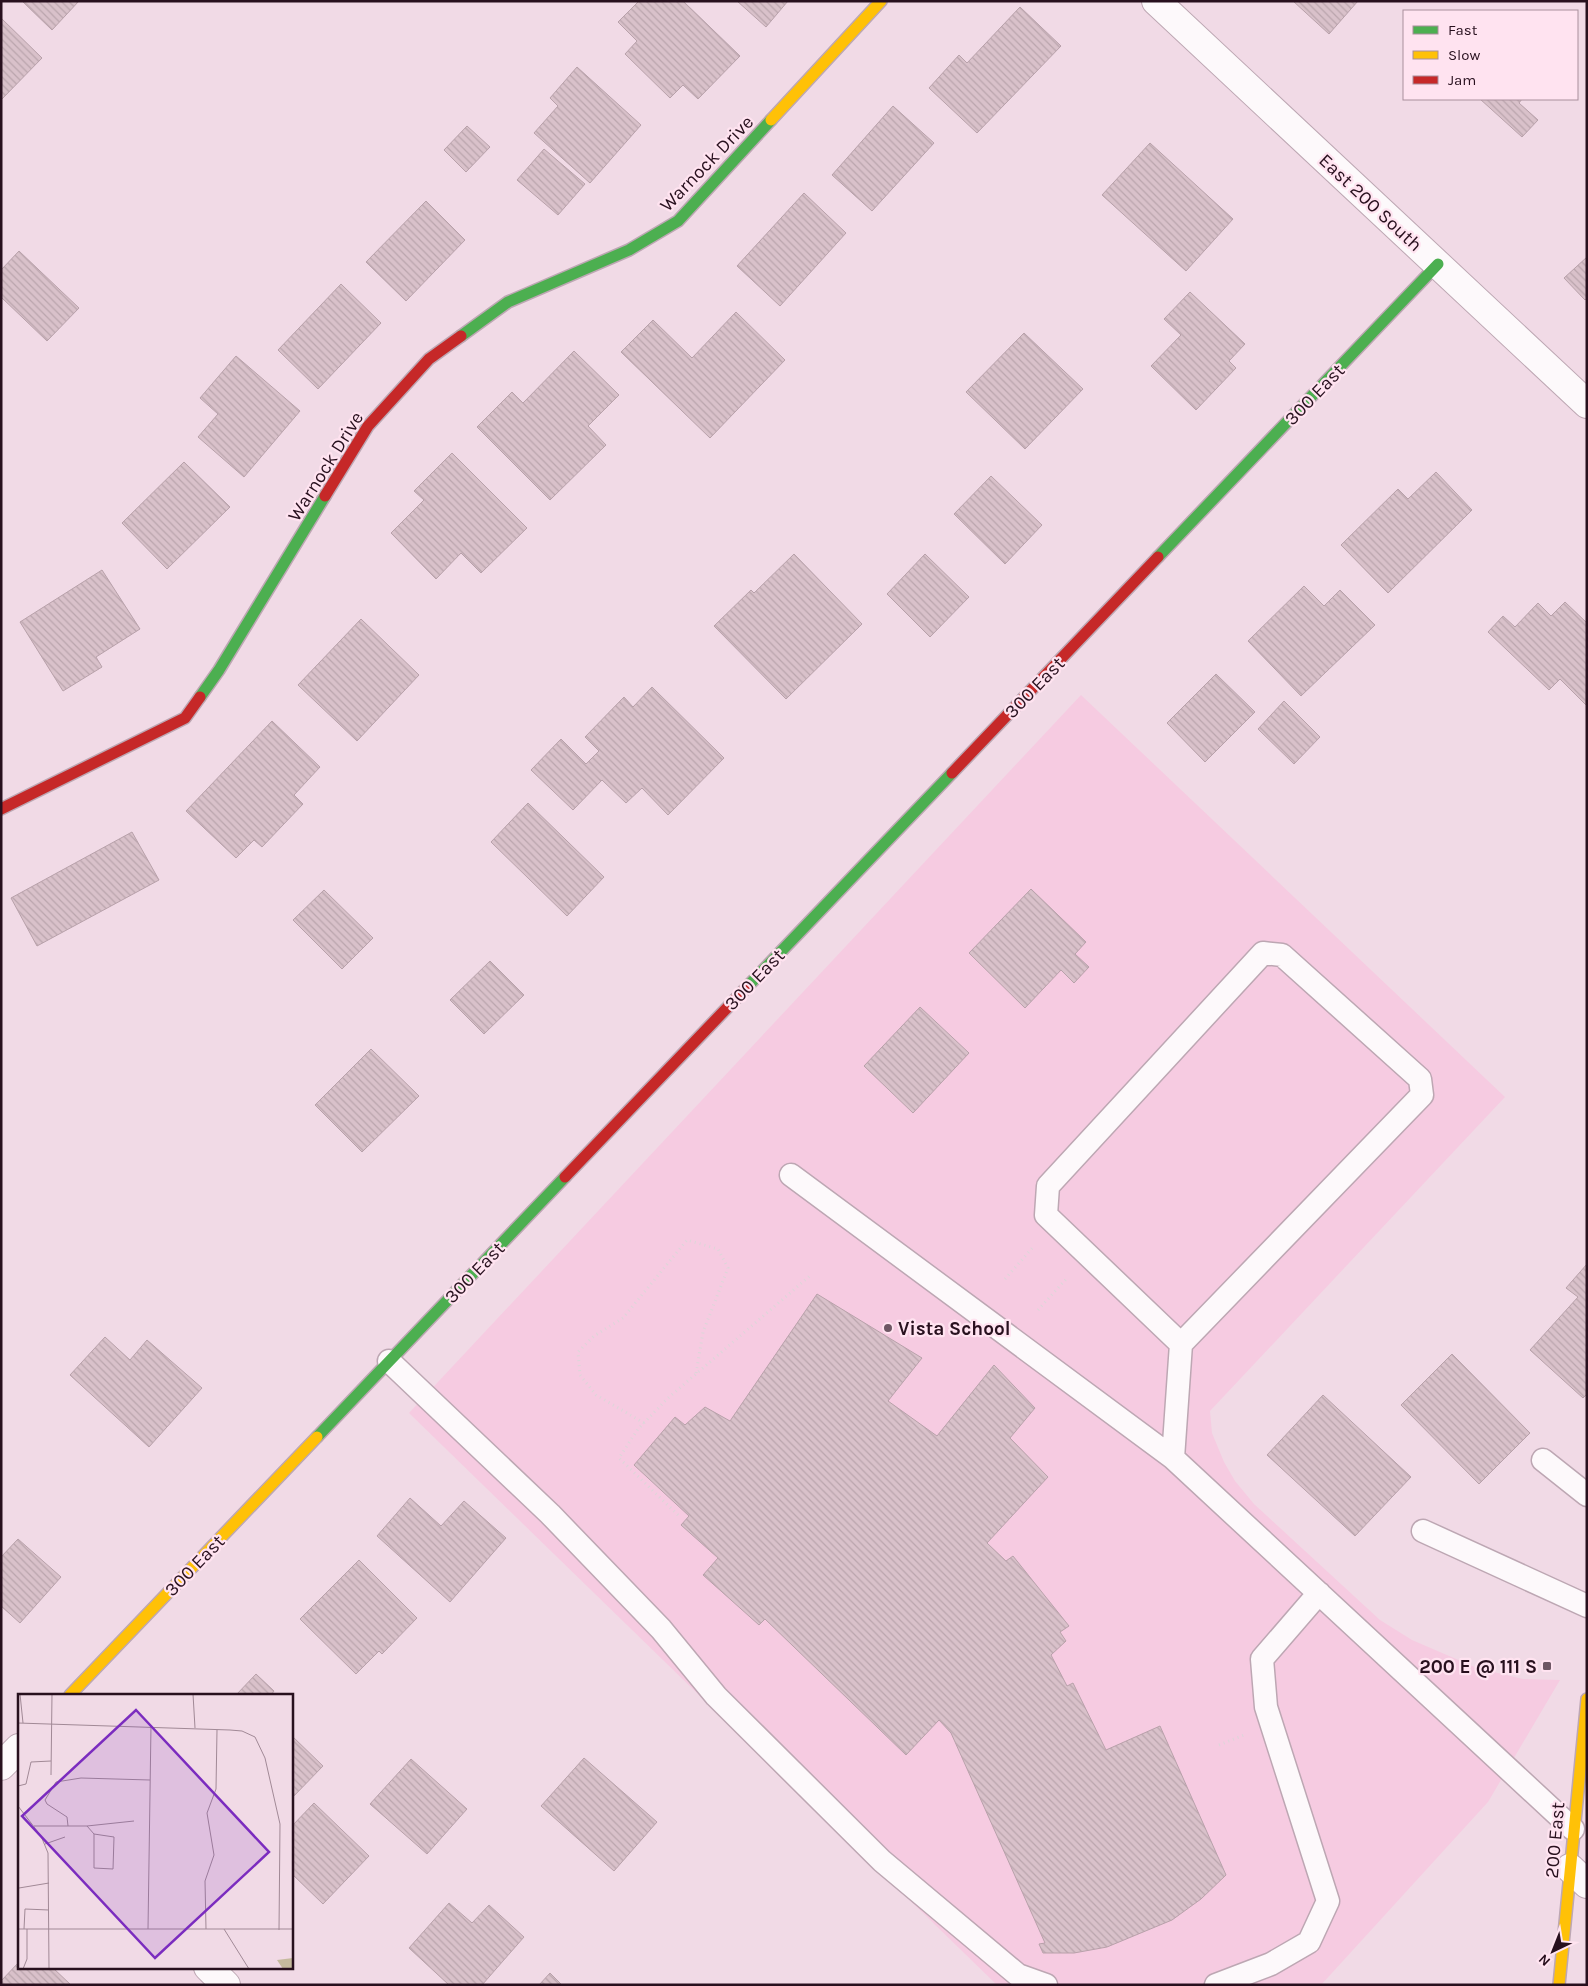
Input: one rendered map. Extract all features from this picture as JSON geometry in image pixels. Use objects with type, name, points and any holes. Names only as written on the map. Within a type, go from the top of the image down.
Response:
[{"type":"street","name":"Warnock Drive","points":[[1,809],[66,775],[185,718],[219,670],[368,426],[428,359],[508,302],[630,250],[678,221],[880,1]]},
{"type":"street","name":"East 200 South","points":[[1156,1],[1587,404]]},
{"type":"street","name":"300 East","points":[[71,1694],[1438,264]]},
{"type":"street","name":"200 East","points":[[1559,1985],[1578,1876],[1573,1829],[1587,1699]]},
{"type":"street","points":[[18,1749],[1,1766],[18,1782]]},
{"type":"street","points":[[209,1968],[226,1985]]},
{"type":"lane","points":[[1173,1458],[1181,1344],[1422,1095],[1420,1079],[1282,956],[1263,953],[1048,1186],[1046,1214],[1181,1344]]},
{"type":"lane","points":[[791,1175],[1173,1458],[1573,1829]]},
{"type":"lane","points":[[389,1361],[550,1514],[661,1629],[716,1696],[882,1861],[1018,1975],[1046,1985]]},
{"type":"lane","points":[[1544,1460],[1587,1495]]},
{"type":"lane","points":[[1422,1531],[1587,1606]]},
{"type":"lane","points":[[1216,1985],[1271,1964],[1308,1942],[1328,1901],[1266,1707],[1262,1659],[1319,1593]]},
{"type":"path","points":[[1005,1279],[1054,1223]]},
{"type":"path","points":[[644,1423],[596,1395],[580,1375],[578,1352],[594,1336],[623,1318],[686,1240],[718,1249],[728,1268],[703,1332],[696,1374]]},
{"type":"path","points":[[1038,1310],[1088,1256]]},
{"type":"path","points":[[678,1515],[619,1458],[644,1423],[667,1398],[812,1274]]},
{"type":"shaded area","name":"Vista School","points":[[1081,695],[1505,1097],[1210,1411],[1212,1433],[1224,1462],[1235,1481],[1254,1504],[1380,1620],[1412,1640],[1477,1668],[1523,1679],[1560,1680],[1488,1802],[1321,1985],[997,1985],[409,1413]]},
{"type":"building","points":[[22,1],[79,1],[52,30]]},
{"type":"building","points":[[639,1],[683,1],[740,56],[698,99],[683,85],[670,98],[625,54],[637,41],[618,22]]},
{"type":"building","points":[[737,1],[788,1],[766,27]]},
{"type":"building","points":[[1293,1],[1358,1],[1329,34]]},
{"type":"building","points":[[1020,7],[1061,46],[977,133],[929,88],[959,55],[967,63]]},
{"type":"building","points":[[1,18],[42,58],[1,100]]},
{"type":"building","points":[[577,67],[641,125],[590,183],[534,133],[558,106],[550,98]]},
{"type":"building","points":[[1481,100],[1521,100],[1519,103],[1538,120],[1522,137]]},
{"type":"building","points":[[893,106],[934,143],[872,211],[832,175]]},
{"type":"building","points":[[467,126],[490,147],[466,172],[444,150]]},
{"type":"building","points":[[1150,143],[1233,219],[1186,271],[1102,195]]},
{"type":"building","points":[[544,149],[585,184],[558,215],[517,180]]},
{"type":"building","points":[[804,193],[846,233],[780,306],[737,266]]},
{"type":"building","points":[[426,201],[465,240],[406,301],[366,262]]},
{"type":"building","points":[[19,251],[79,308],[47,341],[1,297],[1,270]]},
{"type":"building","points":[[1587,257],[1587,298],[1585,300],[1564,278]]},
{"type":"building","points":[[341,284],[381,323],[318,389],[278,350]]},
{"type":"building","points":[[1190,292],[1245,344],[1229,361],[1236,368],[1196,410],[1151,366],[1181,335],[1164,319]]},
{"type":"building","points":[[736,312],[785,360],[710,438],[621,352],[653,320],[692,358]]},
{"type":"building","points":[[1024,333],[1083,389],[1025,449],[966,392]]},
{"type":"building","points":[[574,351],[619,395],[588,426],[606,445],[550,500],[477,427],[512,392],[523,403]]},
{"type":"building","points":[[236,356],[300,411],[244,477],[198,437],[218,414],[200,398]]},
{"type":"building","points":[[452,453],[527,528],[481,573],[461,553],[436,579],[391,533],[424,500],[414,491]]},
{"type":"building","points":[[184,462],[230,507],[167,569],[122,523]]},
{"type":"building","points":[[1436,472],[1472,510],[1388,593],[1341,545],[1398,489],[1408,499]]},
{"type":"building","points":[[991,476],[1042,525],[1005,564],[954,514]]},
{"type":"building","points":[[794,554],[862,624],[786,699],[714,626],[751,590],[754,593]]},
{"type":"building","points":[[925,554],[969,597],[930,637],[887,594]]},
{"type":"building","points":[[102,570],[140,629],[96,657],[102,667],[63,691],[20,622]]},
{"type":"building","points":[[1304,586],[1324,606],[1340,590],[1375,625],[1301,696],[1248,641]]},
{"type":"building","points":[[1565,602],[1587,623],[1586,705],[1560,679],[1549,690],[1488,632],[1503,616],[1515,627],[1538,603],[1551,616]]},
{"type":"building","points":[[361,619],[419,675],[357,741],[298,685]]},
{"type":"building","points":[[1216,674],[1255,712],[1205,762],[1167,723]]},
{"type":"building","points":[[652,687],[724,758],[668,815],[642,788],[626,803],[602,780],[573,810],[531,770],[561,739],[586,764],[599,751],[585,737],[624,697],[633,707]]},
{"type":"building","points":[[1284,701],[1320,737],[1294,764],[1258,729]]},
{"type":"building","points":[[272,721],[320,767],[294,795],[303,804],[262,847],[254,840],[236,858],[186,811]]},
{"type":"building","points":[[528,803],[604,877],[567,916],[491,842]]},
{"type":"building","points":[[132,832],[159,880],[37,946],[11,898]]},
{"type":"building","points":[[1031,889],[1086,942],[1075,954],[1089,967],[1074,983],[1061,970],[1025,1008],[969,953]]},
{"type":"building","points":[[324,890],[373,938],[342,969],[293,920]]},
{"type":"building","points":[[490,961],[524,995],[484,1034],[450,1000]]},
{"type":"building","points":[[920,1007],[969,1053],[913,1113],[864,1066]]},
{"type":"building","points":[[371,1049],[419,1096],[362,1152],[315,1105]]},
{"type":"building","points":[[1587,1264],[1587,1394],[1583,1398],[1530,1350],[1578,1297],[1566,1288]]},
{"type":"building","name":"Vista School","points":[[817,1294],[922,1358],[888,1401],[937,1436],[994,1365],[1035,1408],[1010,1438],[1048,1477],[987,1543],[1006,1561],[1013,1556],[1069,1626],[1060,1632],[1066,1641],[1051,1655],[1067,1686],[1073,1683],[1106,1750],[1160,1726],[1226,1875],[1201,1899],[1172,1920],[1107,1947],[1074,1953],[1043,1953],[1039,1944],[1045,1943],[951,1733],[939,1720],[906,1755],[765,1619],[759,1625],[703,1575],[718,1558],[681,1525],[689,1516],[634,1465],[675,1417],[685,1425],[705,1407],[730,1421]]},
{"type":"building","points":[[105,1337],[130,1360],[147,1340],[202,1388],[149,1447],[70,1375]]},
{"type":"building","points":[[1452,1354],[1530,1433],[1479,1484],[1401,1405]]},
{"type":"building","points":[[1323,1395],[1411,1477],[1355,1536],[1267,1455]]},
{"type":"building","points":[[410,1498],[441,1526],[464,1501],[506,1538],[450,1602],[377,1536]]},
{"type":"building","points":[[18,1539],[61,1577],[20,1623],[1,1606],[1,1557]]},
{"type":"building","points":[[359,1560],[417,1618],[382,1654],[379,1651],[356,1674],[300,1619]]},
{"type":"building","points":[[256,1674],[274,1691],[272,1694],[237,1694]]},
{"type":"building","points":[[292,1736],[323,1766],[292,1798]]},
{"type":"building","points":[[584,1758],[657,1822],[614,1871],[541,1806]]},
{"type":"building","points":[[411,1759],[467,1809],[427,1854],[370,1804]]},
{"type":"building","points":[[314,1803],[369,1856],[323,1904],[292,1874],[292,1826]]},
{"type":"building","points":[[449,1903],[472,1923],[489,1905],[524,1937],[482,1985],[449,1985],[409,1948]]},
{"type":"building","points":[[18,1963],[18,1968],[53,1968],[71,1985],[1,1985],[1,1981]]},
{"type":"building","points":[[550,1973],[562,1985],[539,1985]]},
{"type":"traffic: fast","points":[[461,336],[508,302],[629,250],[678,221],[771,120]]},
{"type":"traffic: fast","points":[[1158,557],[1438,264]]},
{"type":"traffic: fast","points":[[200,697],[219,670],[325,496]]},
{"type":"traffic: fast","points":[[748,986],[952,773]]},
{"type":"traffic: fast","points":[[317,1437],[565,1177]]},
{"type":"traffic: slow","points":[[771,120],[881,1]]},
{"type":"traffic: slow","points":[[71,1694],[317,1437]]},
{"type":"traffic: slow","points":[[1559,1985],[1587,1699]]},
{"type":"traffic: jam","points":[[325,496],[368,426],[429,359],[461,336]]},
{"type":"traffic: jam","points":[[952,773],[1158,557]]},
{"type":"traffic: jam","points":[[1,809],[185,718],[200,697]]},
{"type":"traffic: jam","points":[[565,1177],[748,986]]},
{"type":"place","name":"Vista School","points":[[888,1328]]},
{"type":"place","name":"200 E @ 111 S","points":[[1547,1666]]}]
